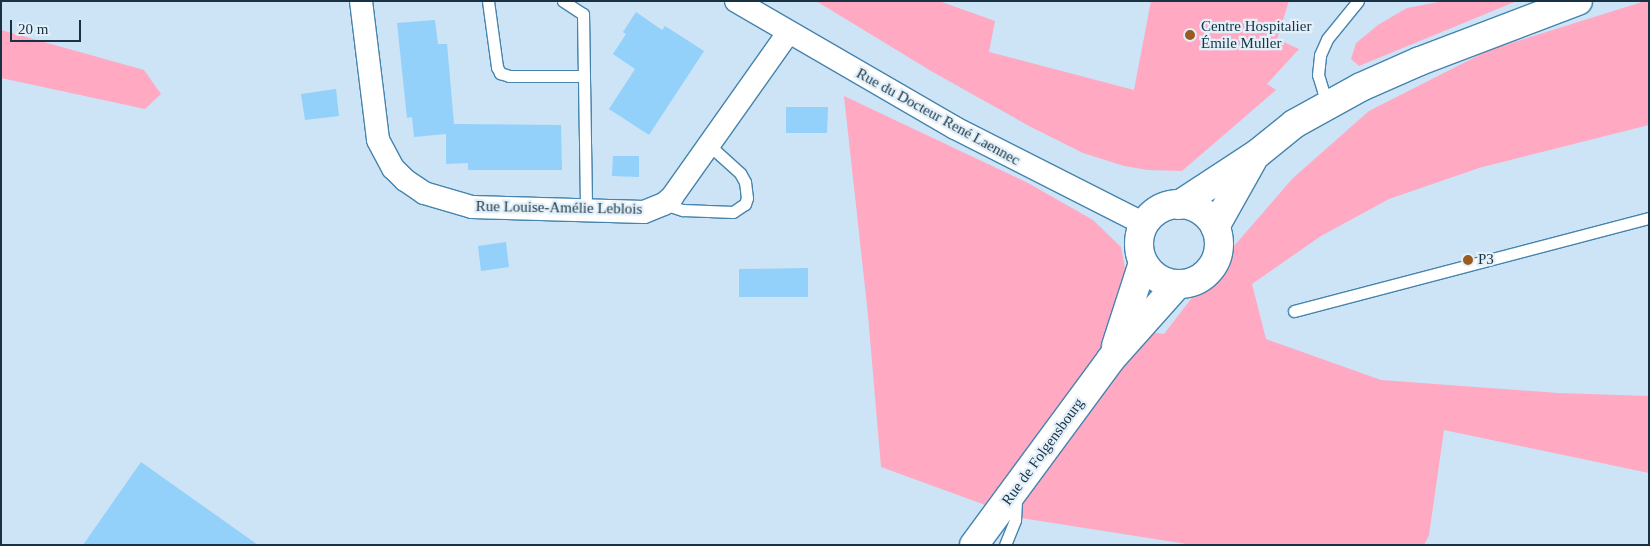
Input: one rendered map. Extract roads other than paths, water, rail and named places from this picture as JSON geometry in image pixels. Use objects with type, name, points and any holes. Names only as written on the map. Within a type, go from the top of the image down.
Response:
[{"type":"main road","points":[[1179,204],[1193,208],[1206,215],[1214,227],[1219,243],[1216,259],[1207,273],[1194,282],[1178,285],[1165,282],[1142,263],[1138,250],[1139,237],[1144,224],[1153,214],[1165,207],[1179,204],[1256,154],[1294,124],[1361,87],[1420,61],[1578,1]]},
{"type":"main road","points":[[1214,227],[1256,154]]},
{"type":"main road","name":"Rue de Folgensbourg","points":[[1111,359],[1142,263]]},
{"type":"main road","name":"Rue de Folgensbourg","points":[[974,545],[1111,359],[1178,285]]},
{"type":"street","name":"Rue Louise-Amélie Leblois","points":[[361,1],[378,140],[393,168],[404,180],[424,193],[472,207],[644,212],[664,204],[672,197],[788,33]]},
{"type":"street","name":"Rue du Docteur René Laennec","points":[[736,1],[788,33],[963,132],[1144,224]]},
{"type":"lane","points":[[488,1],[497,67],[500,74],[509,76],[584,76]]},
{"type":"lane","points":[[564,1],[583,14],[586,210]]},
{"type":"lane","points":[[1330,103],[1323,91],[1318,74],[1320,55],[1327,39],[1358,1]]},
{"type":"lane","points":[[664,204],[683,210],[733,212],[745,204],[747,198],[745,182],[740,173],[709,145]]},
{"type":"lane","points":[[1294,310],[1649,218]]},
{"type":"lane","points":[[1005,545],[1015,520],[1017,489]]},
{"type":"place","name":"Centre Hospitalier Émile Muller","points":[[1190,35]]},
{"type":"place","name":"P3","points":[[1468,260]]}]
